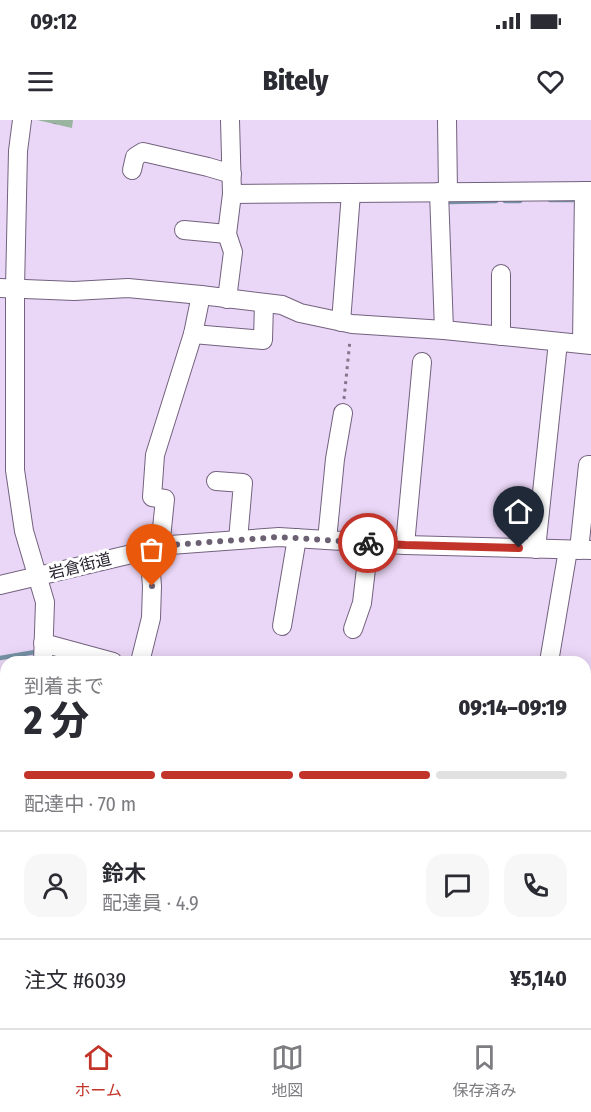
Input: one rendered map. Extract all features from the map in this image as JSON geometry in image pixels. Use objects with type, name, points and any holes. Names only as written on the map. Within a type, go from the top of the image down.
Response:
[{"type":"street","points":[[22,120],[7,288],[15,470],[24,531],[45,603],[42,656]]},
{"type":"street","points":[[227,299],[233,252],[227,234],[232,194],[230,120]]},
{"type":"street","points":[[444,330],[443,192],[447,120]]},
{"type":"street","points":[[132,170],[135,157],[143,152],[208,166],[232,174]]},
{"type":"street","points":[[7,288],[74,291],[128,288],[201,295],[282,305],[300,314],[347,323],[444,330],[586,345],[588,191],[232,194]]},
{"type":"street","points":[[347,323],[351,193]]},
{"type":"street","points":[[184,230],[227,234]]},
{"type":"street","points":[[501,274],[501,336]]},
{"type":"street","points":[[142,656],[151,618],[154,549],[165,499],[152,496],[155,455],[192,334],[201,295]]},
{"type":"street","points":[[192,334],[263,340],[264,303]]},
{"type":"street","points":[[537,549],[558,342]]},
{"type":"street","points":[[405,545],[422,362]]},
{"type":"street","points":[[327,540],[342,413]]},
{"type":"street","points":[[551,656],[579,550],[588,465],[591,465]]},
{"type":"street","points":[[216,481],[243,483],[238,540]]},
{"type":"street","name":"岩倉街道","points":[[0,585],[170,545],[279,537],[405,545],[579,550]]},
{"type":"street","points":[[282,626],[297,538]]},
{"type":"street","points":[[353,629],[362,603],[369,543]]},
{"type":"street","points":[[43,643],[91,656]]},
{"type":"path","points":[[342,413],[347,323]]},
{"type":"green space","points":[[37,120],[73,120],[72,128]]},
{"type":"waterway","points":[[550,200],[573,200]]},
{"type":"waterway","points":[[449,202],[496,201]]},
{"type":"waterway","points":[[505,201],[520,201]]},
{"type":"waterway","points":[[12,656],[35,652]]},
{"type":"way so far","points":[[152,586],[149,550],[170,545],[279,537],[368,543]]},
{"type":"route","points":[[368,543],[519,548]]}]
